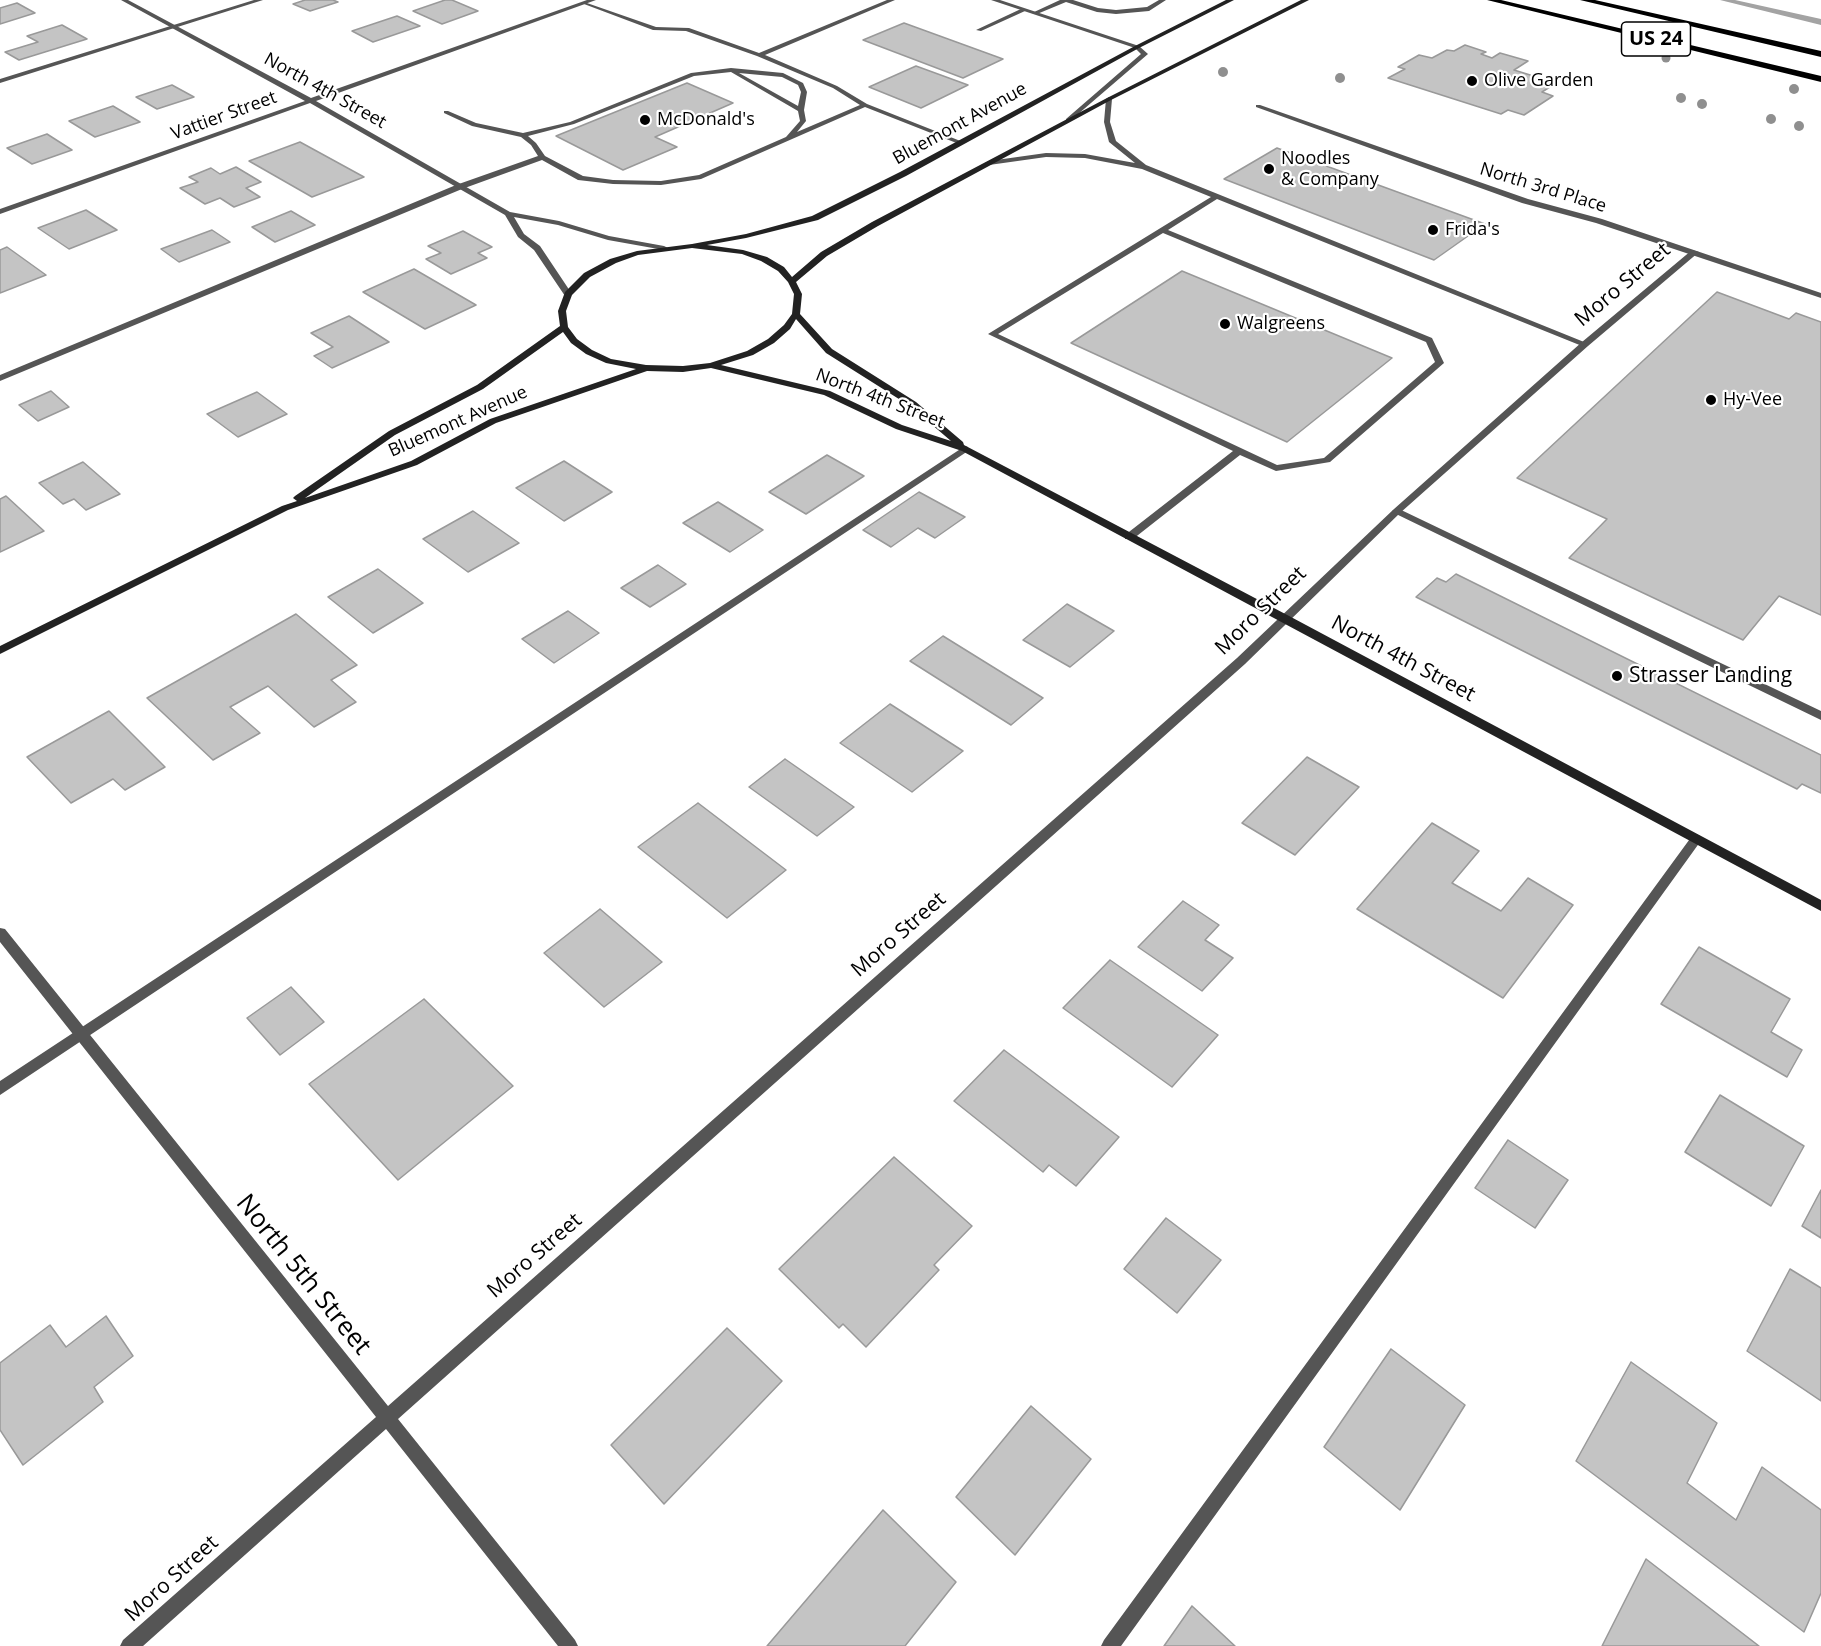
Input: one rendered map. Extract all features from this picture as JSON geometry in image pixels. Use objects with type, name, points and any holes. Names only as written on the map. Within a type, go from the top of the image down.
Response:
[{"type":"highway","name":"US 24","points":[[1491,0],[1821,79]]},
{"type":"highway","name":"US 24","points":[[1584,0],[1821,54]]},
{"type":"main road","name":"Bluemont Avenue","points":[[692,246],[746,236],[815,218],[961,143],[1137,47],[1231,0]]},
{"type":"main road","points":[[792,281],[824,254],[874,224],[1068,120],[1306,0]]},
{"type":"main road","points":[[692,246],[743,252],[772,264],[792,281],[798,294],[796,314],[787,327],[771,341],[750,353],[711,365],[683,369],[646,368],[609,361],[589,352],[574,340],[564,327],[562,311],[568,294],[587,275],[613,261],[637,253],[692,246]]},
{"type":"main road","name":"North 4th Street","points":[[796,314],[830,351],[913,404],[965,449]]},
{"type":"main road","name":"Bluemont Avenue","points":[[285,508],[392,433],[480,387],[564,327]]},
{"type":"main road","name":"North 4th Street","points":[[711,365],[827,393],[899,427],[965,449],[1821,906]]},
{"type":"main road","name":"Bluemont Avenue","points":[[0,650],[285,508],[414,463],[493,421],[646,368]]},
{"type":"street","name":"North 4th Street","points":[[124,0],[311,101],[508,214],[559,223],[608,238],[664,248]]},
{"type":"street","points":[[0,81],[260,0]]},
{"type":"street","points":[[759,55],[893,0],[904,3]]},
{"type":"street","points":[[994,0],[1137,47],[1145,54],[1068,120]]},
{"type":"street","points":[[1035,14],[1066,0],[1097,10],[1116,12],[1149,9],[1163,0]]},
{"type":"street","points":[[590,1],[655,29],[687,29],[759,55],[834,87],[865,105],[961,143]]},
{"type":"street","name":"Vattier Street","points":[[0,212],[590,1]]},
{"type":"street","points":[[979,30],[1023,9]]},
{"type":"street","points":[[446,112],[474,125],[523,135],[572,123],[693,74],[731,70],[783,75],[801,84],[804,92],[801,110],[803,121],[788,139]]},
{"type":"street","points":[[731,70],[801,110]]},
{"type":"street","points":[[1109,99],[1107,122],[1113,142],[1144,167]]},
{"type":"street","points":[[523,135],[534,144],[542,157],[581,177],[613,182],[661,183],[701,177],[865,105]]},
{"type":"street","name":"North 3rd Place","points":[[1258,106],[1525,201],[1599,221],[1821,296]]},
{"type":"street","points":[[989,163],[1046,155],[1085,156],[1144,167],[1585,344]]},
{"type":"street","points":[[0,378],[459,187],[542,157]]},
{"type":"street","points":[[1162,230],[1430,340],[1440,363],[1327,460],[1276,468],[1238,452],[992,333],[1217,196]]},
{"type":"street","name":"North 4th Street","points":[[508,214],[521,235],[537,248],[568,294]]},
{"type":"street","name":"Moro Street","points":[[129,1646],[1287,619],[1320,583],[1397,511],[1585,344],[1695,252]]},
{"type":"street","points":[[0,1089],[965,449]]},
{"type":"street","points":[[1129,537],[1238,452]]},
{"type":"street","points":[[1397,511],[1821,716]]},
{"type":"street","points":[[1110,1646],[1696,839]]},
{"type":"street","name":"North 5th Street","points":[[0,933],[569,1646]]},
{"type":"building","points":[[305,0],[338,2],[310,11],[293,4]]},
{"type":"building","points":[[445,0],[452,0],[478,11],[442,24],[413,11]]},
{"type":"building","points":[[17,3],[35,13],[0,24],[0,8]]},
{"type":"building","points":[[397,16],[420,26],[373,42],[352,31]]},
{"type":"building","points":[[904,23],[1003,59],[963,78],[863,40]]},
{"type":"building","points":[[62,25],[87,39],[19,60],[5,52],[38,42],[27,36]]},
{"type":"building","name":"Olive Garden","points":[[1465,45],[1486,52],[1481,54],[1492,58],[1500,53],[1528,61],[1514,70],[1556,83],[1542,92],[1553,96],[1524,115],[1508,110],[1501,114],[1388,78],[1405,69],[1398,67],[1419,55],[1432,58],[1447,50],[1454,51]]},
{"type":"building","points":[[916,66],[968,85],[921,108],[869,87]]},
{"type":"building","name":"McDonald's","points":[[687,83],[733,103],[655,137],[677,147],[623,170],[556,136]]},
{"type":"building","points":[[172,85],[194,97],[157,109],[136,97]]},
{"type":"building","points":[[113,106],[140,122],[95,137],[69,121]]},
{"type":"building","points":[[47,134],[72,150],[32,164],[7,148]]},
{"type":"building","points":[[300,142],[364,177],[312,197],[249,161]]},
{"type":"building","points":[[1277,148],[1485,224],[1434,260],[1224,179]]},
{"type":"building","points":[[236,167],[261,182],[246,188],[260,197],[234,207],[220,198],[205,204],[180,188],[198,182],[189,177],[211,168],[220,174]]},
{"type":"building","points":[[86,210],[117,230],[69,249],[38,228]]},
{"type":"building","points":[[291,211],[315,225],[275,242],[252,227]]},
{"type":"building","points":[[212,230],[230,242],[179,262],[161,249]]},
{"type":"building","points":[[463,231],[492,247],[478,253],[487,258],[451,274],[426,259],[441,253],[428,246]]},
{"type":"building","points":[[7,247],[46,275],[0,293],[0,250]]},
{"type":"building","points":[[414,269],[476,305],[425,329],[363,292]]},
{"type":"building","name":"Walgreens","points":[[1182,271],[1392,358],[1287,442],[1071,343]]},
{"type":"building","name":"Hy-Vee","points":[[1717,292],[1789,319],[1796,313],[1821,322],[1821,615],[1779,596],[1743,640],[1569,558],[1607,519],[1517,478]]},
{"type":"building","points":[[349,316],[389,342],[332,368],[314,356],[333,347],[311,333]]},
{"type":"building","points":[[51,391],[69,407],[38,421],[19,405]]},
{"type":"building","points":[[257,392],[287,414],[238,437],[207,414]]},
{"type":"building","points":[[827,455],[864,476],[806,514],[769,492]]},
{"type":"building","points":[[564,461],[612,492],[564,521],[516,488]]},
{"type":"building","points":[[83,462],[120,494],[86,510],[74,499],[63,504],[39,483]]},
{"type":"building","points":[[919,492],[965,517],[935,538],[918,528],[891,547],[863,530]]},
{"type":"building","points":[[6,496],[44,531],[0,552],[0,499]]},
{"type":"building","points":[[718,502],[763,530],[730,552],[683,523]]},
{"type":"building","points":[[473,511],[519,543],[468,572],[423,539]]},
{"type":"building","points":[[658,565],[686,584],[650,607],[621,588]]},
{"type":"building","points":[[378,569],[423,603],[373,633],[328,597]]},
{"type":"building","name":"Strasser Landing","points":[[1456,574],[1821,755],[1821,793],[1802,784],[1797,789],[1416,597],[1437,578],[1446,582]]},
{"type":"building","points":[[1067,604],[1114,631],[1070,667],[1023,640]]},
{"type":"building","points":[[568,611],[599,633],[554,663],[522,639]]},
{"type":"building","points":[[296,614],[357,665],[331,680],[356,702],[314,727],[268,686],[230,707],[260,733],[213,760],[147,698]]},
{"type":"building","points":[[943,636],[1043,698],[1011,725],[910,661]]},
{"type":"building","points":[[890,704],[963,751],[912,792],[840,743]]},
{"type":"building","points":[[109,711],[165,767],[125,790],[113,779],[71,803],[27,757]]},
{"type":"building","points":[[1307,757],[1359,787],[1295,855],[1242,823]]},
{"type":"building","points":[[785,759],[854,807],[817,836],[749,787]]},
{"type":"building","points":[[698,803],[786,870],[727,918],[638,847]]},
{"type":"building","points":[[1432,823],[1479,851],[1452,883],[1501,911],[1528,878],[1573,905],[1503,998],[1357,909]]},
{"type":"building","points":[[1183,901],[1219,925],[1205,940],[1233,958],[1202,991],[1138,947]]},
{"type":"building","points":[[600,909],[662,962],[604,1007],[544,953]]},
{"type":"building","points":[[1699,947],[1790,999],[1771,1032],[1802,1050],[1787,1077],[1661,1004]]},
{"type":"building","points":[[1110,960],[1218,1035],[1172,1087],[1063,1008]]},
{"type":"building","points":[[291,987],[324,1022],[280,1055],[247,1018]]},
{"type":"building","points":[[424,999],[513,1086],[398,1180],[309,1084]]},
{"type":"building","points":[[1004,1050],[1119,1137],[1076,1186],[1049,1165],[1043,1172],[954,1101]]},
{"type":"building","points":[[1720,1095],[1804,1146],[1771,1206],[1685,1152]]},
{"type":"building","points":[[1508,1140],[1568,1180],[1535,1228],[1475,1188]]},
{"type":"building","points":[[894,1157],[972,1226],[934,1265],[939,1270],[866,1347],[843,1324],[839,1328],[779,1269]]},
{"type":"building","points":[[1821,1190],[1821,1238],[1802,1226]]},
{"type":"building","points":[[1166,1218],[1221,1260],[1177,1313],[1124,1269]]},
{"type":"building","points":[[1790,1269],[1821,1288],[1821,1401],[1747,1351]]},
{"type":"building","points":[[106,1316],[133,1356],[94,1387],[103,1402],[23,1465],[0,1430],[0,1363],[50,1325],[66,1347]]},
{"type":"building","points":[[727,1328],[782,1381],[664,1504],[611,1445]]},
{"type":"building","points":[[1391,1349],[1465,1405],[1400,1510],[1324,1447]]},
{"type":"building","points":[[1631,1362],[1717,1423],[1687,1483],[1736,1520],[1762,1467],[1821,1510],[1821,1593],[1804,1632],[1576,1461]]},
{"type":"building","points":[[1031,1406],[1091,1459],[1015,1555],[956,1497]]},
{"type":"building","points":[[883,1510],[956,1582],[905,1646],[767,1646]]},
{"type":"building","points":[[1646,1559],[1759,1646],[1602,1646]]},
{"type":"building","points":[[1192,1606],[1235,1646],[1164,1646]]},
{"type":"waterway","points":[[1724,0],[1821,22]]},
{"type":"place","name":"Olive Garden","points":[[1472,81]]},
{"type":"place","name":"McDonald's","points":[[645,120]]},
{"type":"place","name":"Noodles & Company","points":[[1269,169]]},
{"type":"place","name":"Frida's","points":[[1433,230]]},
{"type":"place","name":"Walgreens","points":[[1225,324]]},
{"type":"place","name":"Hy-Vee","points":[[1711,400]]},
{"type":"place","name":"Strasser Landing","points":[[1617,676]]}]
